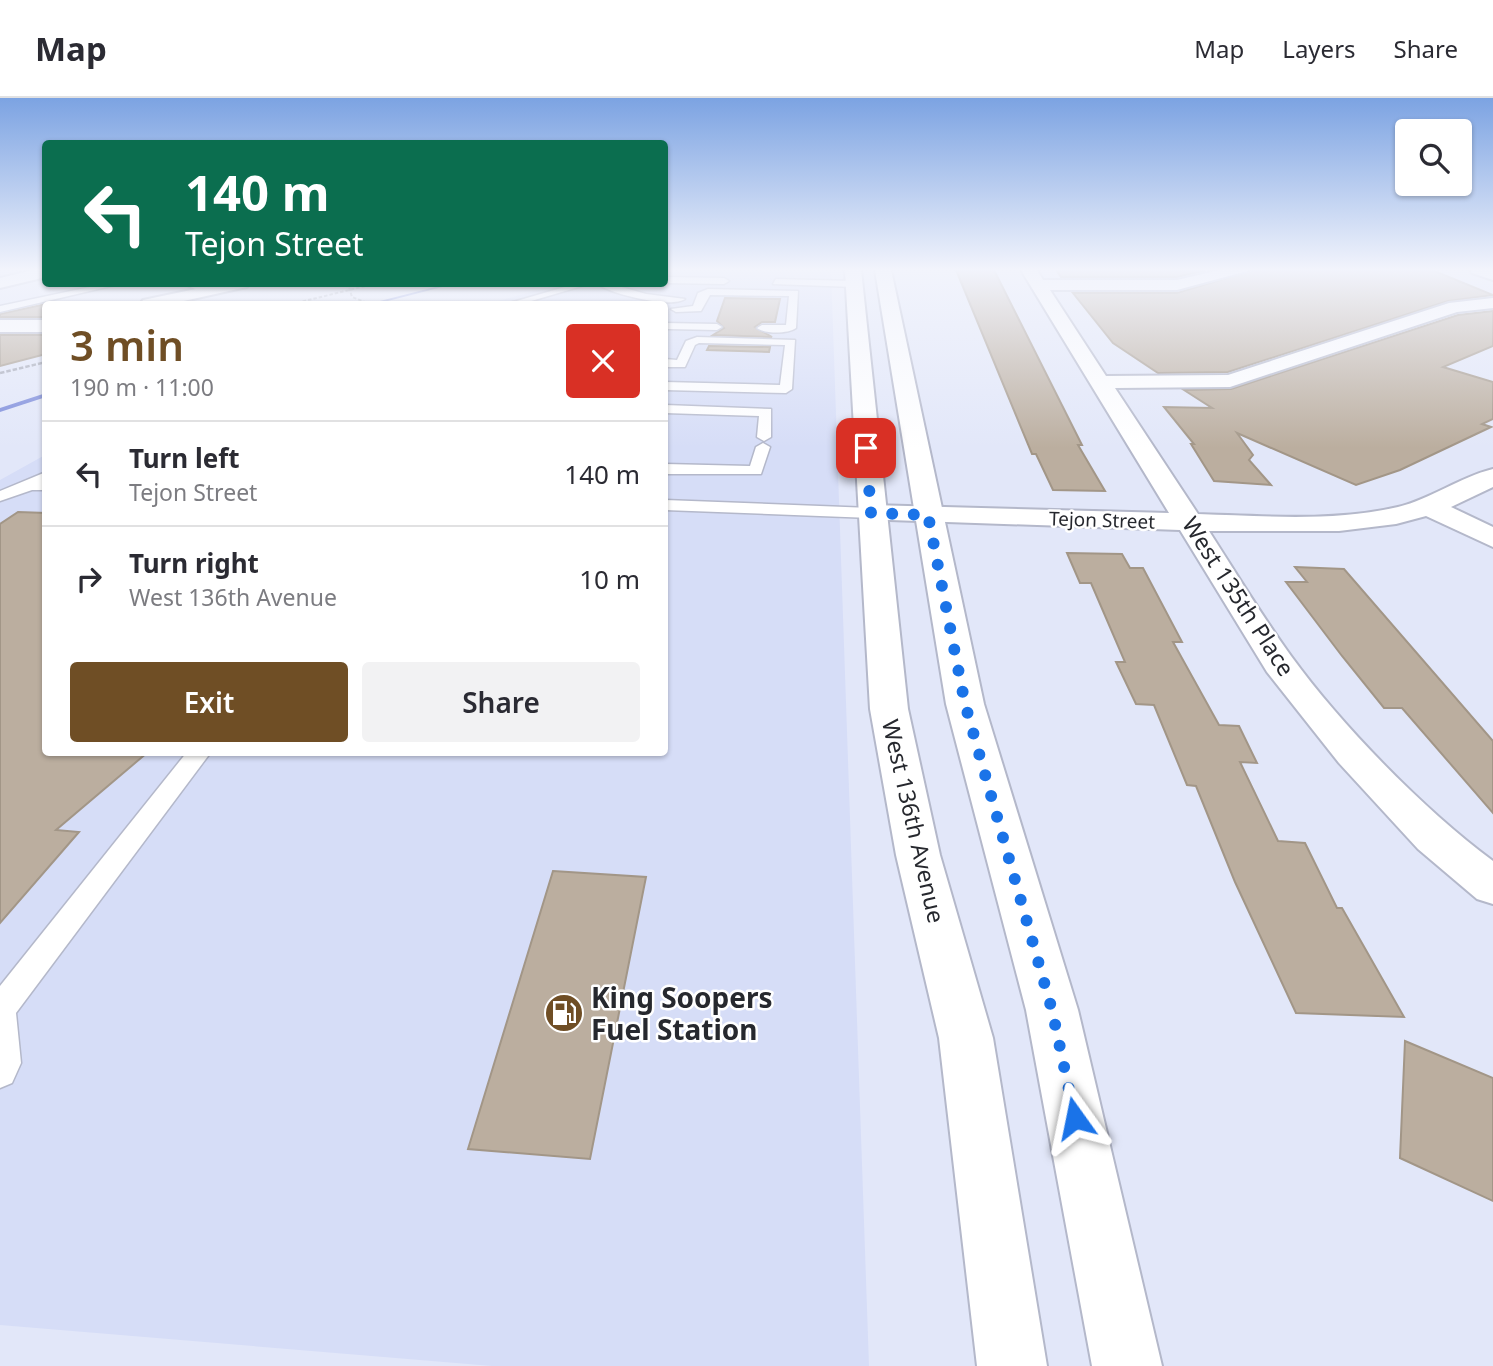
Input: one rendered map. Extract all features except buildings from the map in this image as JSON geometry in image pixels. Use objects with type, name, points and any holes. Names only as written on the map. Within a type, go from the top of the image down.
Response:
[{"type":"street","name":"West 136th Avenue","points":[[863,329],[900,514],[965,704],[1052,1010],[1127,1366]]},
{"type":"street","name":"West 136th Avenue","points":[[887,329],[900,514],[889,709],[918,855],[967,1038],[1012,1366]]},
{"type":"street","name":"West 135th Place","points":[[1067,329],[1279,664],[1328,724],[1435,839],[1493,886]]},
{"type":"street","points":[[1102,382],[1230,381],[1388,329]]},
{"type":"street","name":"Tejon Street","points":[[900,514],[1192,523],[1339,523],[1396,516],[1429,508],[1493,477]]},
{"type":"street","points":[[1429,508],[1493,538]]},
{"type":"lane","points":[[668,363],[681,364],[690,343],[697,340],[791,342],[786,389],[668,386]]},
{"type":"lane","points":[[668,409],[766,412],[756,471],[668,469]]},
{"type":"lane","points":[[0,496],[38,485]]},
{"type":"lane","points":[[668,505],[900,514]]},
{"type":"lane","points":[[0,1072],[5,1062],[0,1010],[197,756]]},
{"type":"path","points":[[0,373],[42,363]]},
{"type":"shaded area","points":[[668,329],[833,329],[869,1366],[492,1366],[0,1325],[0,480],[42,457],[42,756],[668,756]]},
{"type":"waterway","points":[[0,410],[42,396]]},
{"type":"place","name":"King Soopers Fuel Station","points":[[564,1013]]},
{"type":"route","points":[[866,448],[871,513],[928,515],[965,704],[1052,1010],[1075,1118]]}]
